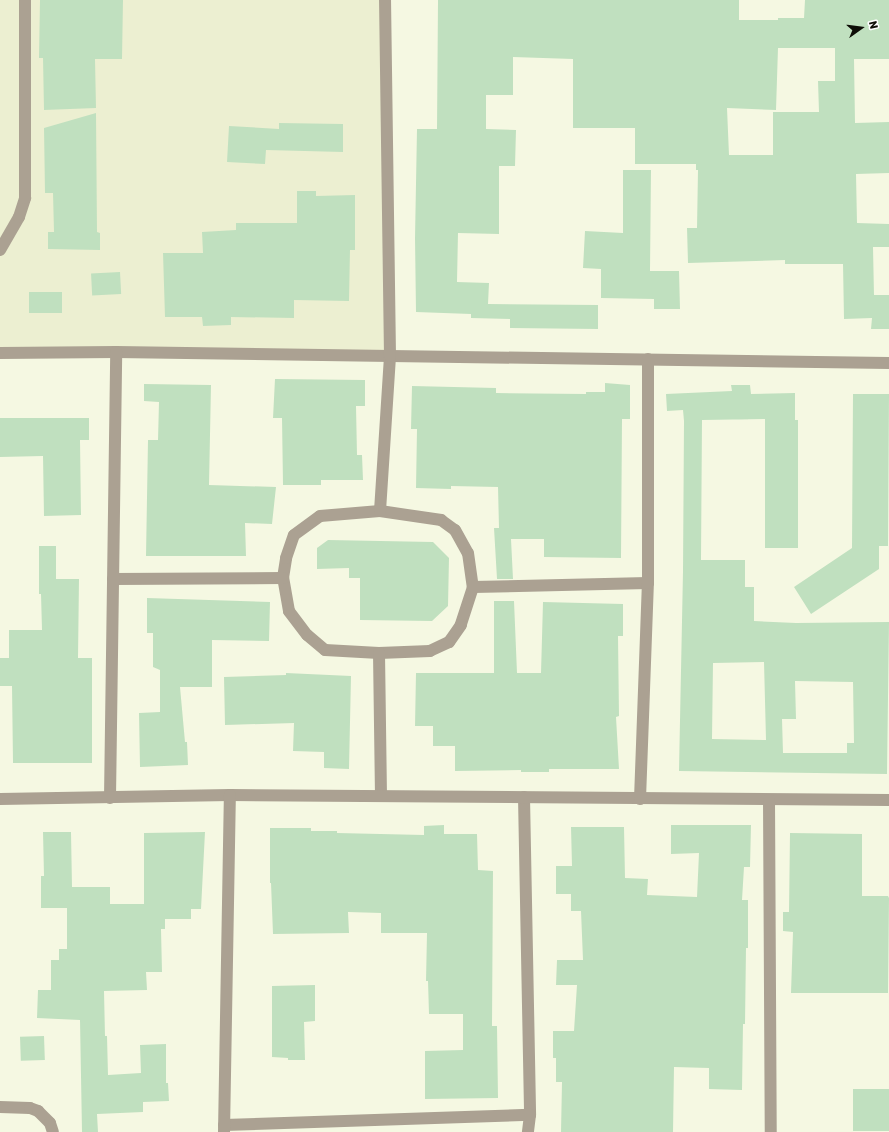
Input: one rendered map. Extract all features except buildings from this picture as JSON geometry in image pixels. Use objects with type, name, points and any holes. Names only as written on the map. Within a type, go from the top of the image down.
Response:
[{"type":"street","points":[[0,250],[19,217],[25,198],[26,0]]},
{"type":"street","points":[[380,511],[390,356],[385,0]]},
{"type":"street","points":[[110,798],[116,352]]},
{"type":"street","points":[[0,353],[116,352],[889,363]]},
{"type":"street","points":[[640,799],[648,583],[648,359]]},
{"type":"street","points":[[380,511],[440,520],[455,530],[468,553],[473,588],[461,625],[449,642],[430,651],[379,653],[325,650],[307,635],[289,611],[283,578],[286,558],[294,534],[320,516],[380,511]]},
{"type":"street","points":[[113,579],[283,578]]},
{"type":"street","points":[[473,588],[648,583]]},
{"type":"street","points":[[379,653],[381,796]]},
{"type":"street","points":[[230,794],[224,1128],[530,1115]]},
{"type":"street","points":[[0,799],[110,798],[230,794],[524,798],[889,800]]},
{"type":"street","points":[[524,798],[530,1115],[528,1132]]},
{"type":"street","points":[[769,800],[771,1132]]},
{"type":"street","points":[[0,1107],[30,1108],[38,1111],[50,1123],[53,1132]]},
{"type":"shaded area","points":[[0,0],[385,0],[385,353],[0,353]]}]
